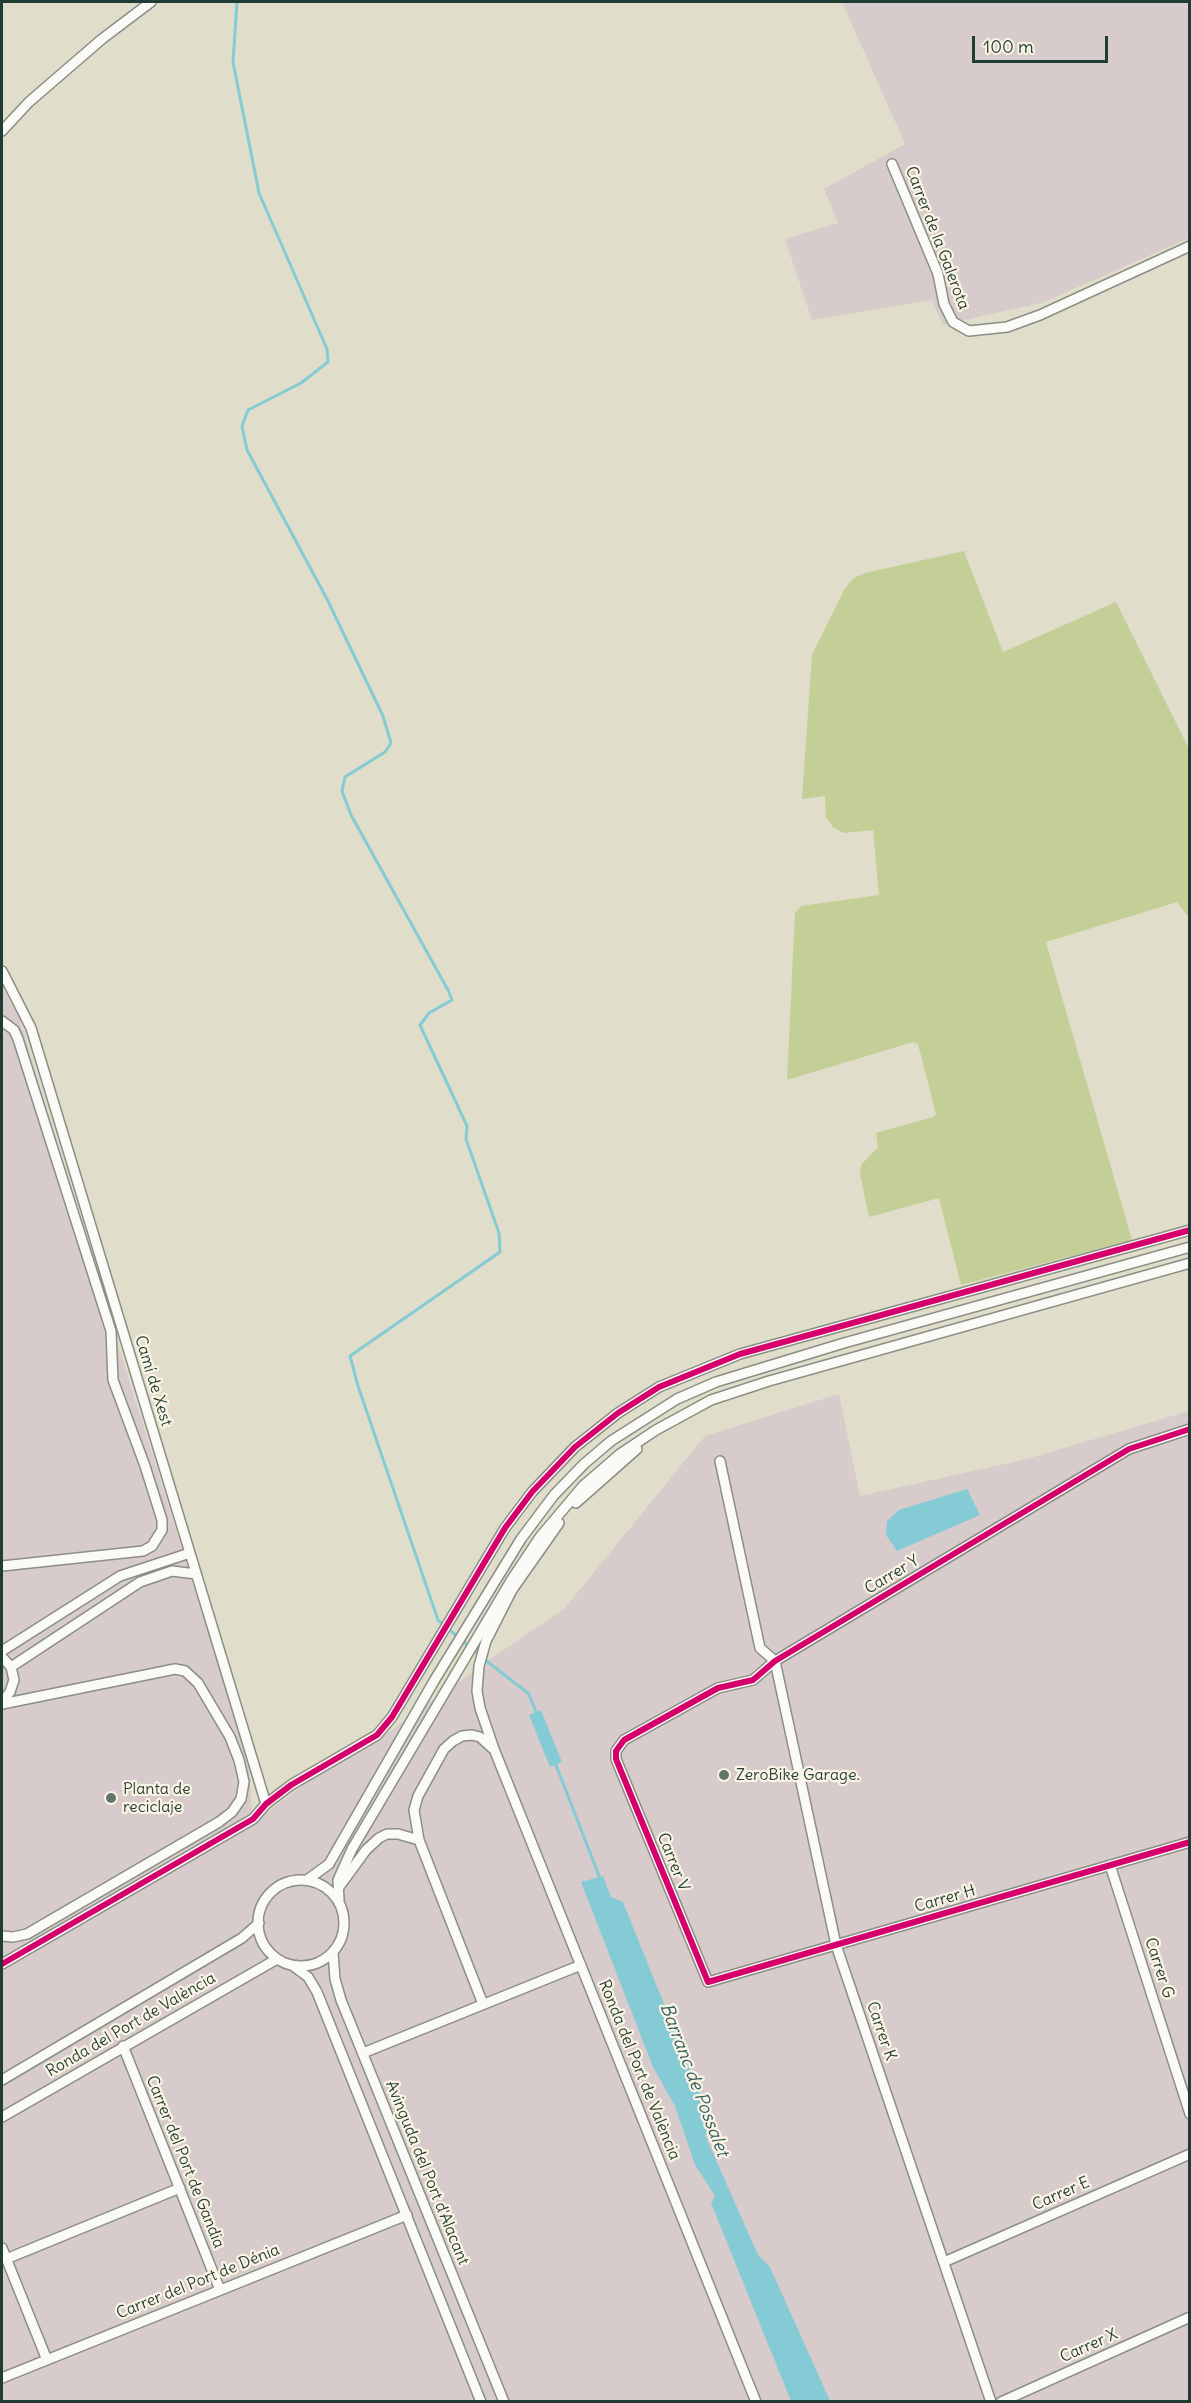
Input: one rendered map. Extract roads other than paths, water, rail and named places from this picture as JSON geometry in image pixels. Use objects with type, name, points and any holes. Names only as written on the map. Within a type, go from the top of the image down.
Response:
[{"type":"street","points":[[2,131],[29,102],[96,44],[151,2]]},
{"type":"street","name":"Carrer de la Galerota","points":[[892,164],[938,274],[944,304],[953,322],[969,331],[1007,327],[1078,298],[1190,246]]},
{"type":"street","name":"Camí de Xest","points":[[2,971],[31,1028],[266,1804]]},
{"type":"street","points":[[2,1021],[14,1030],[36,1095],[111,1331],[113,1380],[162,1520],[159,1538],[152,1546],[142,1551],[2,1566]]},
{"type":"street","points":[[2,1964],[253,1818],[266,1804],[319,1768],[377,1735],[392,1717],[505,1528],[532,1492],[574,1447],[618,1413],[658,1387],[740,1354],[1190,1230]]},
{"type":"street","points":[[307,1880],[329,1864],[434,1681],[521,1539],[554,1495],[584,1464],[611,1441],[677,1400],[716,1382],[834,1346],[1190,1247]]},
{"type":"street","points":[[339,1900],[322,1884],[298,1879],[285,1882],[272,1890],[259,1911],[258,1929],[264,1946],[277,1959],[300,1966],[318,1963],[333,1952],[344,1932],[338,1880],[352,1850],[512,1579],[540,1537],[583,1486],[620,1454],[669,1422],[711,1400],[769,1381],[1190,1263]]},
{"type":"street","name":"Ronda del Port de València","points":[[669,1422],[610,1471],[557,1525],[512,1590],[486,1641],[479,1666],[477,1691],[494,1749],[756,2402]]},
{"type":"street","name":"Carrer Y","points":[[616,1751],[624,1740],[718,1688],[753,1680],[775,1661],[1129,1449],[1190,1429]]},
{"type":"street","points":[[720,1461],[760,1648],[775,1661]]},
{"type":"street","points":[[2,1652],[120,1576],[190,1553]]},
{"type":"street","points":[[11,1667],[140,1582],[172,1571],[196,1574]]},
{"type":"street","points":[[2,1657],[11,1667],[14,1680],[23,1694],[30,1697]]},
{"type":"street","name":"Carrer K","points":[[775,1661],[836,1945],[991,2402]]},
{"type":"street","points":[[2,1703],[175,1669],[185,1671],[198,1683],[230,1737],[244,1782],[241,1799],[232,1812],[219,1822],[27,1934],[13,1937],[2,1936]]},
{"type":"street","points":[[2,1703],[10,1692],[14,1680]]},
{"type":"street","points":[[483,2004],[419,1840],[414,1810],[418,1796],[444,1749],[462,1736],[472,1735],[480,1737],[494,1749]]},
{"type":"street","name":"Carrer V","points":[[616,1751],[616,1759],[708,1982]]},
{"type":"street","points":[[338,1888],[366,1850],[379,1838],[387,1834],[398,1834],[419,1840]]},
{"type":"street","name":"Carrer H","points":[[708,1982],[1190,1842]]},
{"type":"street","name":"Carrer G","points":[[1110,1865],[1190,2114]]},
{"type":"street","name":"Ronda del Port de València","points":[[2,2079],[242,1938],[259,1923]]},
{"type":"street","name":"Avinguda del Port d'Alacant","points":[[333,1952],[335,1979],[341,2000],[504,2402]]},
{"type":"street","name":"Ronda del Port de València","points":[[2,2117],[277,1959]]},
{"type":"street","name":"Avinguda del Port d'Alacant","points":[[292,1965],[308,1977],[317,1992],[482,2402]]},
{"type":"street","points":[[363,2053],[581,1965]]},
{"type":"street","name":"Carrer del Port de Gandia","points":[[123,2046],[220,2290]]},
{"type":"street","name":"Carrer E","points":[[944,2262],[1190,2154]]},
{"type":"street","points":[[6,2259],[180,2188]]},
{"type":"street","name":"Carrer del Port de Dénia","points":[[2,2378],[407,2215]]},
{"type":"street","points":[[2,2247],[47,2360]]},
{"type":"street","name":"Carrer X","points":[[1001,2402],[1190,2317]]},
{"type":"water","points":[[967,1489],[980,1515],[897,1551],[886,1535],[887,1521],[899,1510]]},
{"type":"water","points":[[541,1710],[562,1762],[550,1767],[529,1715]]},
{"type":"water","points":[[603,1876],[611,1897],[623,1902],[715,2131],[705,2135],[758,2255],[770,2267],[830,2401],[791,2401],[711,2203],[715,2196],[695,2165],[675,2106],[653,2067],[581,1882]]},
{"type":"waterway","points":[[237,2],[233,62],[259,193],[327,349],[328,362],[301,383],[248,410],[242,426],[247,450],[327,599],[383,716],[391,743],[385,752],[345,777],[342,791],[351,815],[452,1000],[429,1013],[420,1025],[467,1126],[466,1139],[499,1233],[500,1252],[350,1356],[358,1386],[438,1620],[479,1655]]},
{"type":"waterway","points":[[484,1659],[529,1694],[536,1712]]},
{"type":"waterway","name":"Barranc de Possalet","points":[[556,1765],[601,1881]]},
{"type":"place","name":"ZeroBike Garage.","points":[[724,1775]]},
{"type":"place","name":"Planta de reciclaje","points":[[111,1798]]}]
